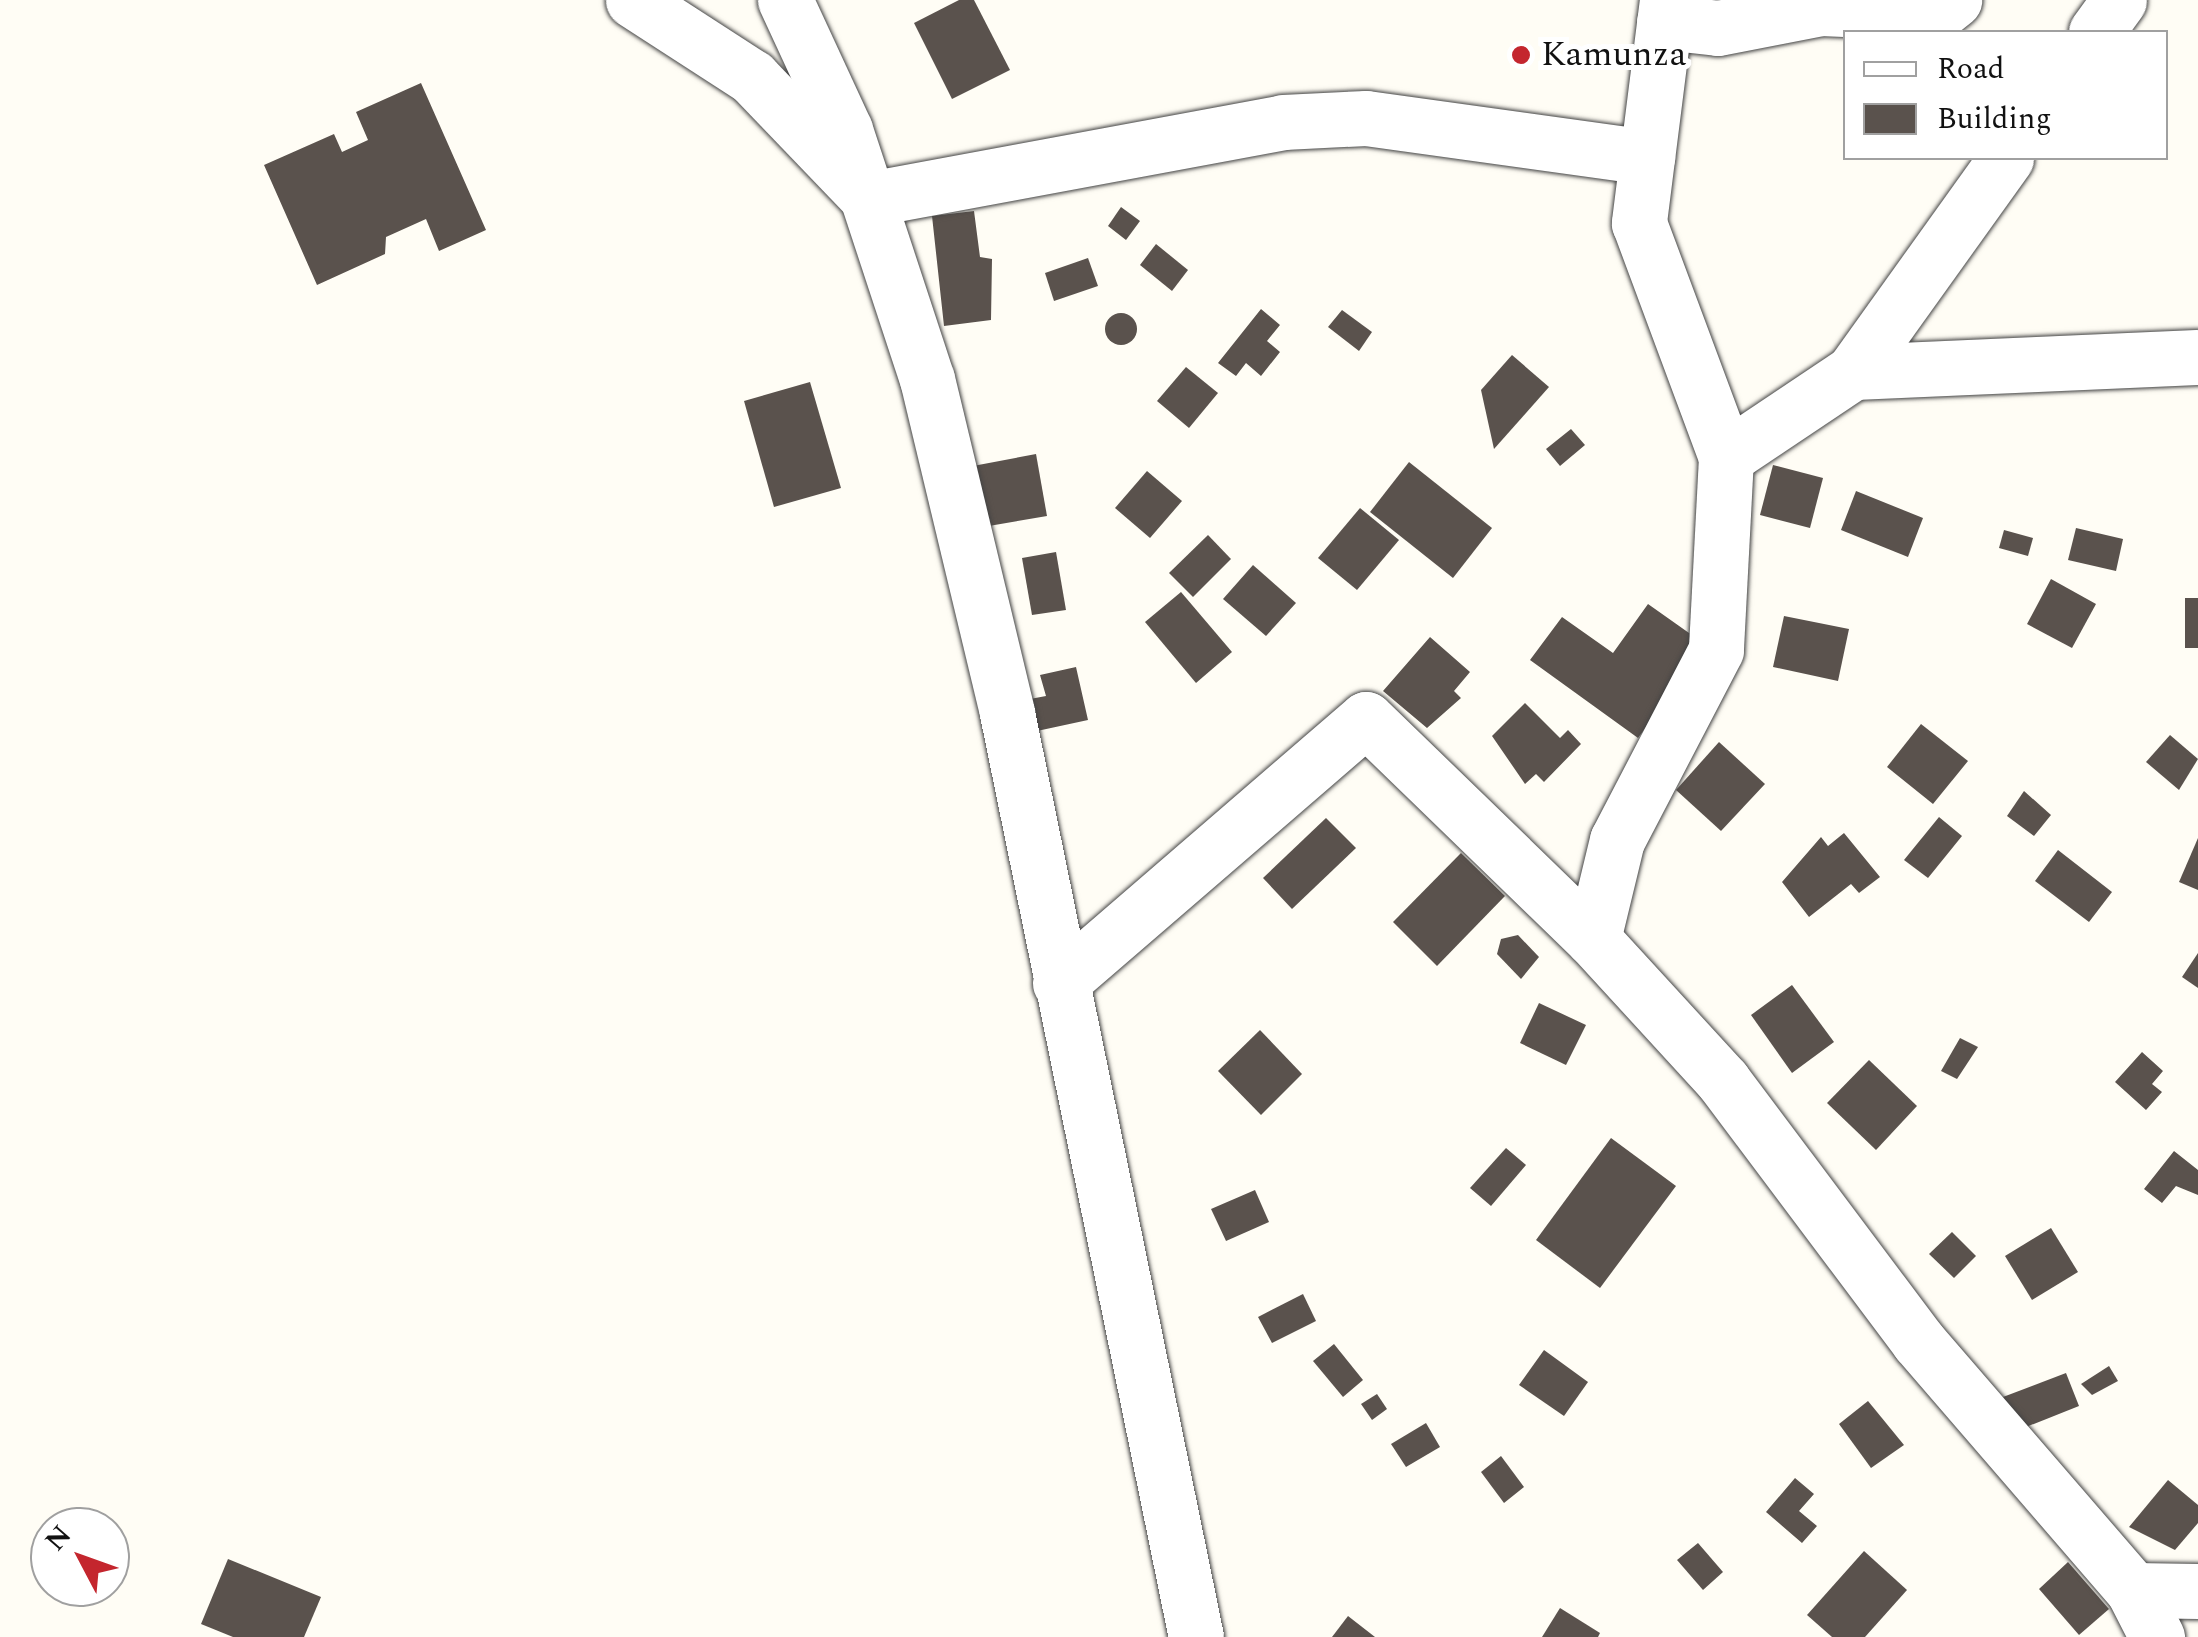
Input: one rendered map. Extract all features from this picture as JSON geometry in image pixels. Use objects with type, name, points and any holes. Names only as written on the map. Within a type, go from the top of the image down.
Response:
[{"type":"street","points":[[634,0],[752,77],[870,199]]},
{"type":"street","points":[[786,0],[870,199],[927,379],[1060,983],[1196,1637]]},
{"type":"street","points":[[1593,939],[1617,840],[1716,650],[1726,456],[1639,224],[1665,11],[1718,28],[1821,8],[1938,13],[1954,0]]},
{"type":"street","points":[[2097,30],[2119,0]]},
{"type":"street","points":[[870,199],[1283,122],[1366,118],[1647,157]]},
{"type":"street","points":[[1726,456],[1853,372],[2005,160]]},
{"type":"street","points":[[1853,372],[2198,356]]},
{"type":"street","points":[[1060,983],[1366,719],[1593,939],[1723,1081],[1918,1341],[2145,1614],[2198,1591]]},
{"type":"building","points":[[959,0],[974,0],[1010,70],[952,99],[914,23]]},
{"type":"building","points":[[421,83],[486,230],[439,251],[426,219],[386,237],[385,254],[317,285],[264,165],[334,134],[342,152],[368,140],[356,112]]},
{"type":"building","points":[[1121,207],[1140,221],[1126,240],[1108,226]]},
{"type":"building","points":[[974,211],[980,257],[992,259],[991,320],[944,326],[932,216]]},
{"type":"building","points":[[1156,244],[1188,270],[1172,291],[1140,265]]},
{"type":"building","points":[[1088,258],[1098,286],[1054,301],[1045,273]]},
{"type":"building","points":[[1261,309],[1280,325],[1267,341],[1280,352],[1261,376],[1246,363],[1236,376],[1218,363]]},
{"type":"building","points":[[1342,310],[1372,332],[1359,351],[1328,327]]},
{"type":"building","points":[[1121,313],[1132,318],[1137,329],[1132,340],[1121,345],[1110,340],[1105,329],[1110,318]]},
{"type":"building","points":[[1512,355],[1549,387],[1494,449],[1481,390]]},
{"type":"building","points":[[1186,367],[1218,393],[1189,428],[1157,401]]},
{"type":"building","points":[[810,382],[841,488],[774,507],[744,401]]},
{"type":"building","points":[[1571,429],[1585,445],[1560,466],[1546,449]]},
{"type":"building","points":[[1036,454],[1047,516],[983,527],[973,466]]},
{"type":"building","points":[[1409,462],[1492,528],[1453,578],[1370,512]]},
{"type":"building","points":[[1773,465],[1823,478],[1810,528],[1760,515]]},
{"type":"building","points":[[1147,471],[1182,501],[1150,538],[1115,508]]},
{"type":"building","points":[[1856,491],[1923,518],[1908,557],[1841,530]]},
{"type":"building","points":[[1360,508],[1399,540],[1357,590],[1318,558]]},
{"type":"building","points":[[2076,528],[2123,539],[2116,571],[2068,560]]},
{"type":"building","points":[[2004,530],[2033,538],[2028,556],[1999,548]]},
{"type":"building","points":[[1208,535],[1231,559],[1193,597],[1169,573]]},
{"type":"building","points":[[1056,552],[1066,610],[1032,615],[1022,558]]},
{"type":"building","points":[[1253,565],[1296,603],[1266,636],[1223,599]]},
{"type":"building","points":[[2051,579],[2096,604],[2072,648],[2027,624]]},
{"type":"building","points":[[1181,592],[1232,652],[1196,683],[1145,622]]},
{"type":"building","points":[[2185,598],[2198,598],[2198,648],[2185,648]]},
{"type":"building","points":[[1648,604],[1706,645],[1638,738],[1530,660],[1562,617],[1613,653]]},
{"type":"building","points":[[1784,616],[1849,629],[1838,681],[1773,667]]},
{"type":"building","points":[[1430,637],[1470,672],[1454,691],[1461,698],[1427,728],[1383,691]]},
{"type":"building","points":[[1076,667],[1088,720],[1037,731],[1030,699],[1046,696],[1040,675]]},
{"type":"building","points":[[1525,703],[1560,738],[1568,730],[1581,744],[1544,782],[1536,774],[1525,784],[1492,736]]},
{"type":"building","points":[[1921,724],[1968,761],[1933,804],[1887,767]]},
{"type":"building","points":[[2170,735],[2198,759],[2179,790],[2146,762]]},
{"type":"building","points":[[1719,742],[1765,784],[1721,831],[1676,790]]},
{"type":"building","points":[[2024,791],[2051,815],[2034,836],[2007,816]]},
{"type":"building","points":[[1939,817],[1962,836],[1928,878],[1904,860]]},
{"type":"building","points":[[1326,818],[1356,848],[1292,909],[1263,878]]},
{"type":"building","points":[[1844,833],[1880,877],[1859,893],[1851,884],[1809,917],[1782,882],[1821,837],[1828,846]]},
{"type":"building","points":[[2198,838],[2198,890],[2179,882]]},
{"type":"building","points":[[2058,850],[2112,892],[2089,922],[2035,881]]},
{"type":"building","points":[[1461,853],[1505,896],[1437,966],[1393,922]]},
{"type":"building","points":[[1518,935],[1539,957],[1521,979],[1497,954],[1501,939]]},
{"type":"building","points":[[2198,953],[2198,988],[2182,977]]},
{"type":"building","points":[[1792,985],[1834,1042],[1792,1073],[1751,1015]]},
{"type":"building","points":[[1539,1003],[1586,1025],[1566,1065],[1520,1043]]},
{"type":"building","points":[[1260,1030],[1302,1074],[1261,1115],[1218,1071]]},
{"type":"building","points":[[1960,1038],[1978,1047],[1957,1079],[1941,1071]]},
{"type":"building","points":[[2142,1052],[2163,1071],[2152,1084],[2162,1092],[2146,1110],[2115,1082]]},
{"type":"building","points":[[1869,1060],[1917,1106],[1876,1150],[1827,1103]]},
{"type":"building","points":[[1611,1138],[1676,1186],[1600,1288],[1536,1240]]},
{"type":"building","points":[[1506,1148],[1526,1165],[1491,1206],[1470,1188]]},
{"type":"building","points":[[2174,1151],[2198,1170],[2198,1195],[2176,1186],[2162,1203],[2144,1189]]},
{"type":"building","points":[[1255,1190],[1269,1222],[1226,1241],[1211,1209]]},
{"type":"building","points":[[2051,1228],[2078,1272],[2032,1300],[2005,1256]]},
{"type":"building","points":[[1952,1232],[1976,1256],[1954,1278],[1929,1254]]},
{"type":"building","points":[[1303,1294],[1316,1321],[1272,1343],[1258,1317]]},
{"type":"building","points":[[1334,1344],[1363,1380],[1343,1397],[1313,1361]]},
{"type":"building","points":[[1544,1350],[1588,1382],[1564,1416],[1519,1385]]},
{"type":"building","points":[[2109,1366],[2118,1381],[2092,1395],[2081,1384]]},
{"type":"building","points":[[2066,1373],[2079,1406],[2016,1431],[2003,1397]]},
{"type":"building","points":[[1377,1394],[1387,1409],[1372,1420],[1361,1404]]},
{"type":"building","points":[[1868,1401],[1904,1445],[1871,1468],[1839,1424]]},
{"type":"building","points":[[1426,1423],[1440,1447],[1406,1467],[1391,1444]]},
{"type":"building","points":[[1501,1456],[1524,1487],[1504,1503],[1481,1472]]},
{"type":"building","points":[[1795,1478],[1814,1494],[1799,1511],[1817,1526],[1802,1543],[1766,1512]]},
{"type":"building","points":[[2168,1480],[2198,1505],[2198,1523],[2175,1550],[2129,1527]]},
{"type":"building","points":[[1698,1543],[1723,1572],[1703,1590],[1677,1560]]},
{"type":"building","points":[[1864,1551],[1907,1590],[1865,1637],[1832,1637],[1807,1615]]},
{"type":"building","points":[[228,1559],[321,1597],[304,1637],[233,1637],[201,1624]]},
{"type":"building","points":[[2068,1562],[2109,1609],[2079,1635],[2039,1589]]},
{"type":"building","points":[[1560,1608],[1600,1633],[1598,1637],[1542,1637]]},
{"type":"building","points":[[1348,1616],[1375,1637],[1332,1637]]},
{"type":"place","name":"Kamunza","points":[[1521,55]]}]
